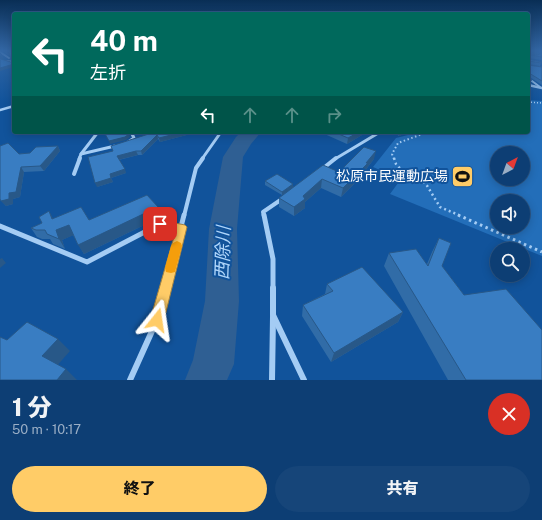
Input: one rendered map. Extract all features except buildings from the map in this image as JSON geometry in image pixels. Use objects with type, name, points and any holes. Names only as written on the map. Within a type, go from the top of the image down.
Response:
[{"type":"street","points":[[530,85],[541,87]]},
{"type":"street","points":[[0,110],[12,107]]},
{"type":"street","points":[[74,174],[81,154],[96,134]]},
{"type":"street","points":[[127,143],[134,138],[132,134]]},
{"type":"street","points":[[130,380],[157,320],[196,168],[220,134]]},
{"type":"street","points":[[316,174],[333,160],[377,134]]},
{"type":"street","points":[[81,154],[119,145]]},
{"type":"street","points":[[272,380],[273,259],[263,212],[287,196]]},
{"type":"street","points":[[0,226],[87,262],[160,224],[182,227]]},
{"type":"street","points":[[273,315],[304,380]]},
{"type":"lane","points":[[530,79],[541,87]]},
{"type":"path","points":[[530,102],[542,103]]},
{"type":"path","points":[[423,134],[398,143],[392,154],[396,164],[406,175],[420,179],[426,184],[440,207],[542,252]]},
{"type":"shaded area","name":"松原市民運動広場","points":[[530,100],[542,101],[542,256],[530,251],[530,242],[508,242],[390,194],[401,179],[373,167],[396,138],[412,134],[530,134]]},
{"type":"waterway","name":"西除川","points":[[206,380],[213,364],[222,301],[223,229],[233,157],[243,141],[250,134]]},
{"type":"slow traffic","points":[[171,268],[177,246]]},
{"type":"place","name":"松原市民運動広場","points":[[463,176]]},
{"type":"route","points":[[157,320],[182,227],[160,224]]}]
